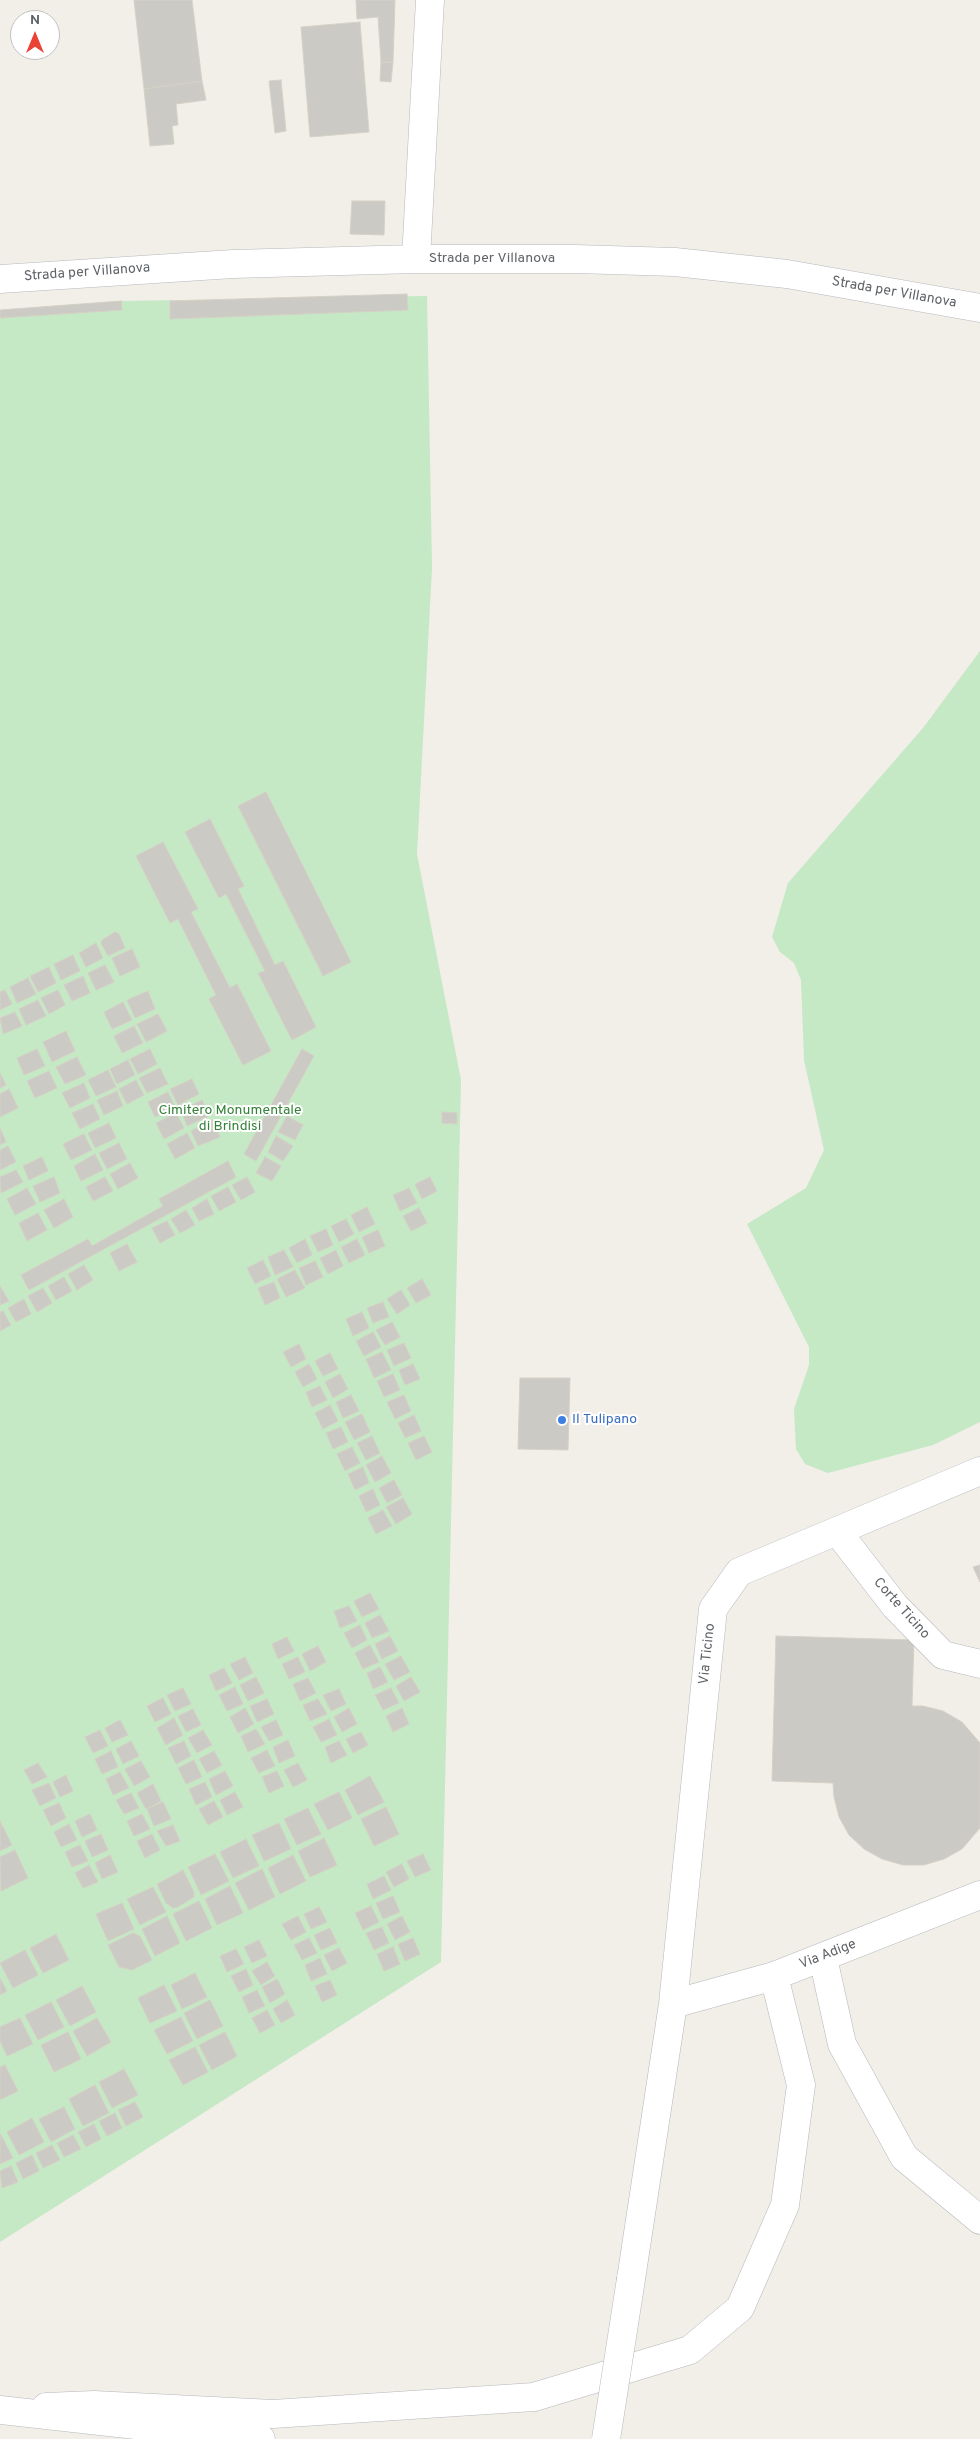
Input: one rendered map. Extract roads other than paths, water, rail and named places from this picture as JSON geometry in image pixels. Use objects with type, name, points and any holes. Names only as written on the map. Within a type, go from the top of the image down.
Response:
[{"type":"street","points":[[416,259],[430,0]]},
{"type":"street","name":"Strada per Villanova","points":[[0,279],[233,264],[416,259],[575,259],[675,262],[787,274],[980,308]]},
{"type":"street","name":"Via Ticino","points":[[606,2439],[673,2004],[713,1609],[739,1572],[980,1471]]},
{"type":"street","name":"Corte Ticino","points":[[836,1531],[895,1606],[943,1655],[980,1664]]},
{"type":"street","name":"Via Adige","points":[[673,2004],[774,1976],[980,1895]]},
{"type":"street","points":[[823,1958],[842,2044],[904,2157],[980,2220]]},
{"type":"street","points":[[0,2410],[94,2405],[272,2414],[534,2398],[690,2350],[740,2308],[785,2205],[801,2085],[774,1976]]},
{"type":"street","points":[[0,2410],[262,2439]]},
{"type":"place","name":"Il Tulipano","points":[[562,1420]]},
{"type":"park label","name":"Cimitero Monumentale di Brindisi","points":[[230,1120]]}]
